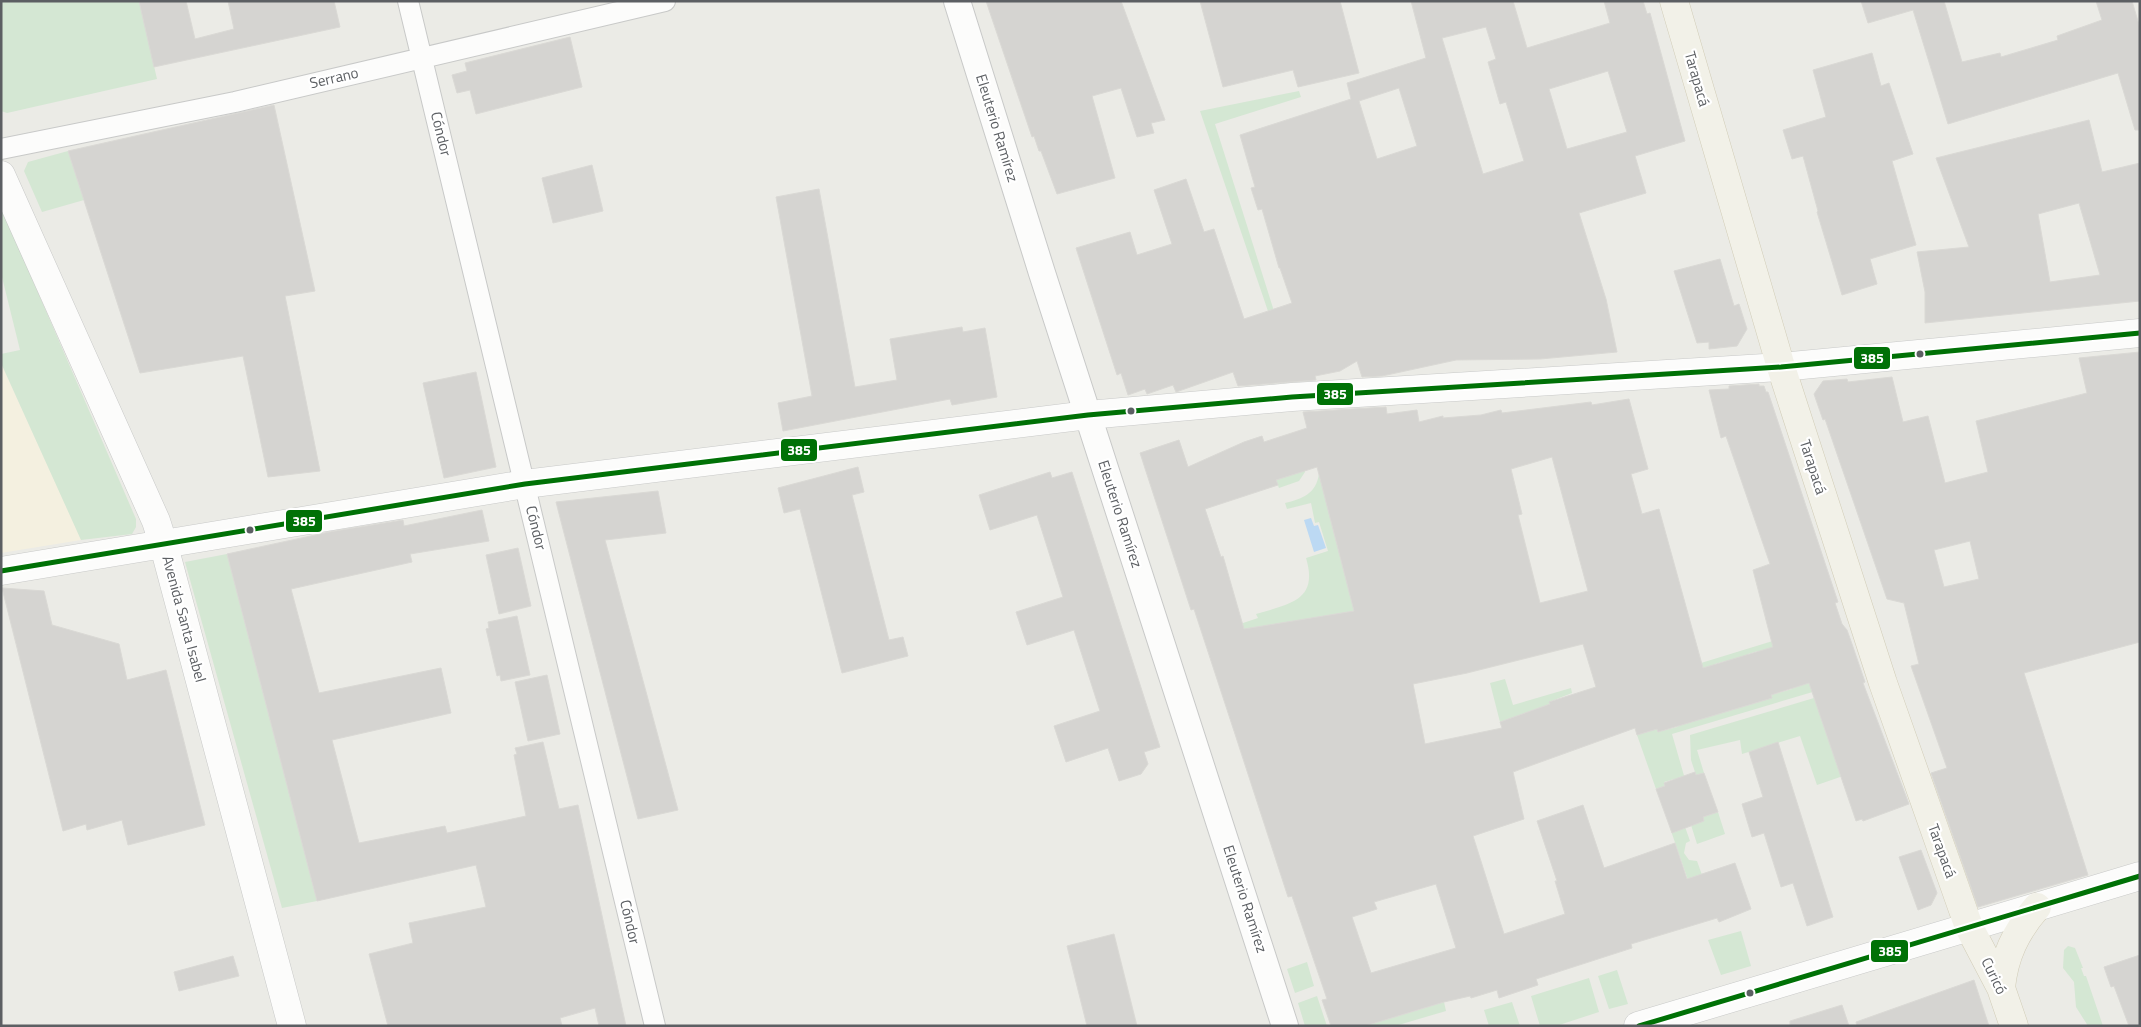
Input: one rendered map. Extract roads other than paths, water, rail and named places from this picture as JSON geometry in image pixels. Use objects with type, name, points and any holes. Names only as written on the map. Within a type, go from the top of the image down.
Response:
[{"type":"main road","name":"Tarapacá","points":[[1674,1],[1781,367],[1883,683],[1969,927]]},
{"type":"main road","name":"Avenida Santa Isabel","points":[[1,175],[156,521],[292,1026]]},
{"type":"main road","points":[[1,571],[164,546],[525,484],[1088,415],[1274,398],[1781,367],[2140,333]]},
{"type":"main road","points":[[1638,1026],[2140,876]]},
{"type":"main road","points":[[2001,988],[2003,968],[2011,946],[2026,920],[2037,907]]},
{"type":"main road","name":"Curicó","points":[[1969,927],[2001,988],[2014,1026]]},
{"type":"street","name":"Cóndor","points":[[408,1],[655,1026]]},
{"type":"street","name":"Serrano","points":[[1,149],[235,102],[665,1]]},
{"type":"street","name":"Eleuterio Ramírez","points":[[957,1],[1285,1026]]},
{"type":"water","points":[[1311,518],[1314,526],[1318,525],[1326,548],[1314,552],[1304,520]]}]
